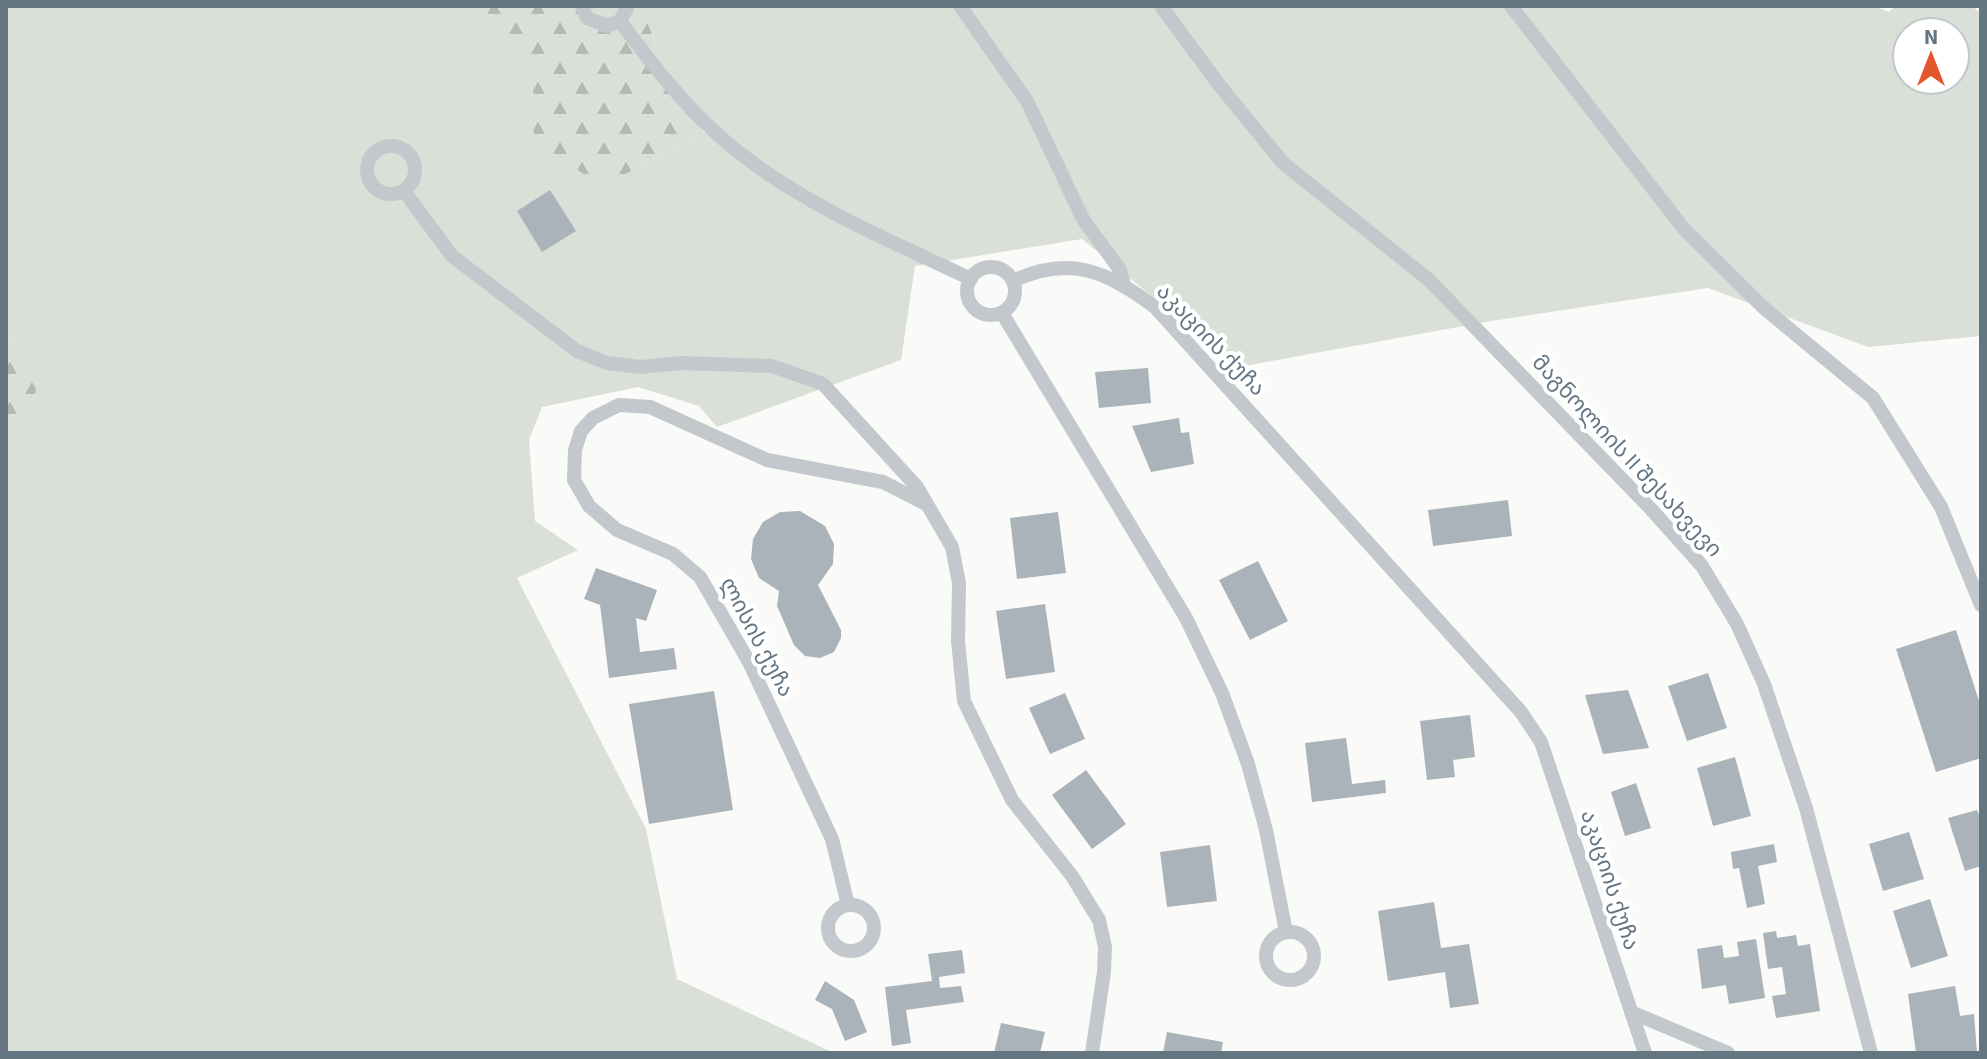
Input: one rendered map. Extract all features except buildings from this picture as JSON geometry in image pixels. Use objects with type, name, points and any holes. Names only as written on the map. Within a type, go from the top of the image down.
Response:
[{"type":"street","points":[[582,6],[587,18],[600,26],[620,21],[628,6]]},
{"type":"street","points":[[960,6],[1027,101],[1083,219],[1120,270],[1124,284]]},
{"type":"street","name":"მაგნოლიის II შესახვევი","points":[[1161,6],[1220,86],[1283,163],[1429,280],[1702,566],[1737,624],[1764,684],[1806,808],[1871,1053]]},
{"type":"street","points":[[1511,6],[1684,229],[1764,308],[1873,398],[1941,507],[1981,605]]},
{"type":"street","points":[[620,21],[671,88],[725,141],[773,177],[856,225],[971,279]]},
{"type":"street","points":[[404,191],[452,256],[577,351],[607,363],[640,367],[681,363],[772,366],[823,384],[917,487],[952,547],[959,583],[958,641],[964,701],[1012,800],[1072,876],[1099,920],[1105,947],[1104,972],[1092,1053]]},
{"type":"street","points":[[992,267],[1004,271],[1013,281],[1015,295],[1002,313],[985,314],[971,304],[967,296],[971,279],[980,270],[992,267]]},
{"type":"street","name":"აკაციის ქუჩა","points":[[1013,281],[1039,268],[1090,269],[1124,284],[1155,307],[1532,726],[1541,742],[1645,1053]]},
{"type":"street","points":[[1002,313],[1186,618],[1222,693],[1248,764],[1266,830],[1286,932]]},
{"type":"street","name":"ლისის ქუჩა","points":[[848,905],[832,839],[749,662],[700,577],[673,554],[617,530],[589,506],[574,480],[575,450],[581,431],[593,418],[619,405],[650,407],[767,460],[883,482],[926,504]]},
{"type":"street","points":[[1631,1012],[1728,1053]]},
{"type":"green space","points":[[6,6],[472,6],[495,17],[534,94],[534,140],[622,176],[706,132],[667,73],[641,6],[1873,6],[1889,12],[1895,6],[1972,6],[1981,14],[1981,336],[1868,347],[1708,288],[1491,321],[1239,367],[1082,239],[915,266],[901,360],[717,427],[699,406],[638,387],[542,407],[529,440],[535,521],[578,550],[517,578],[646,829],[677,979],[834,1053],[6,1053],[6,420],[33,419],[37,377],[6,331]]},
{"type":"green space","points":[[472,6],[641,6],[667,73],[704,133],[622,176],[591,179],[534,140],[534,94],[495,17]]},
{"type":"green space","points":[[6,331],[37,377],[33,420],[6,420]]}]
